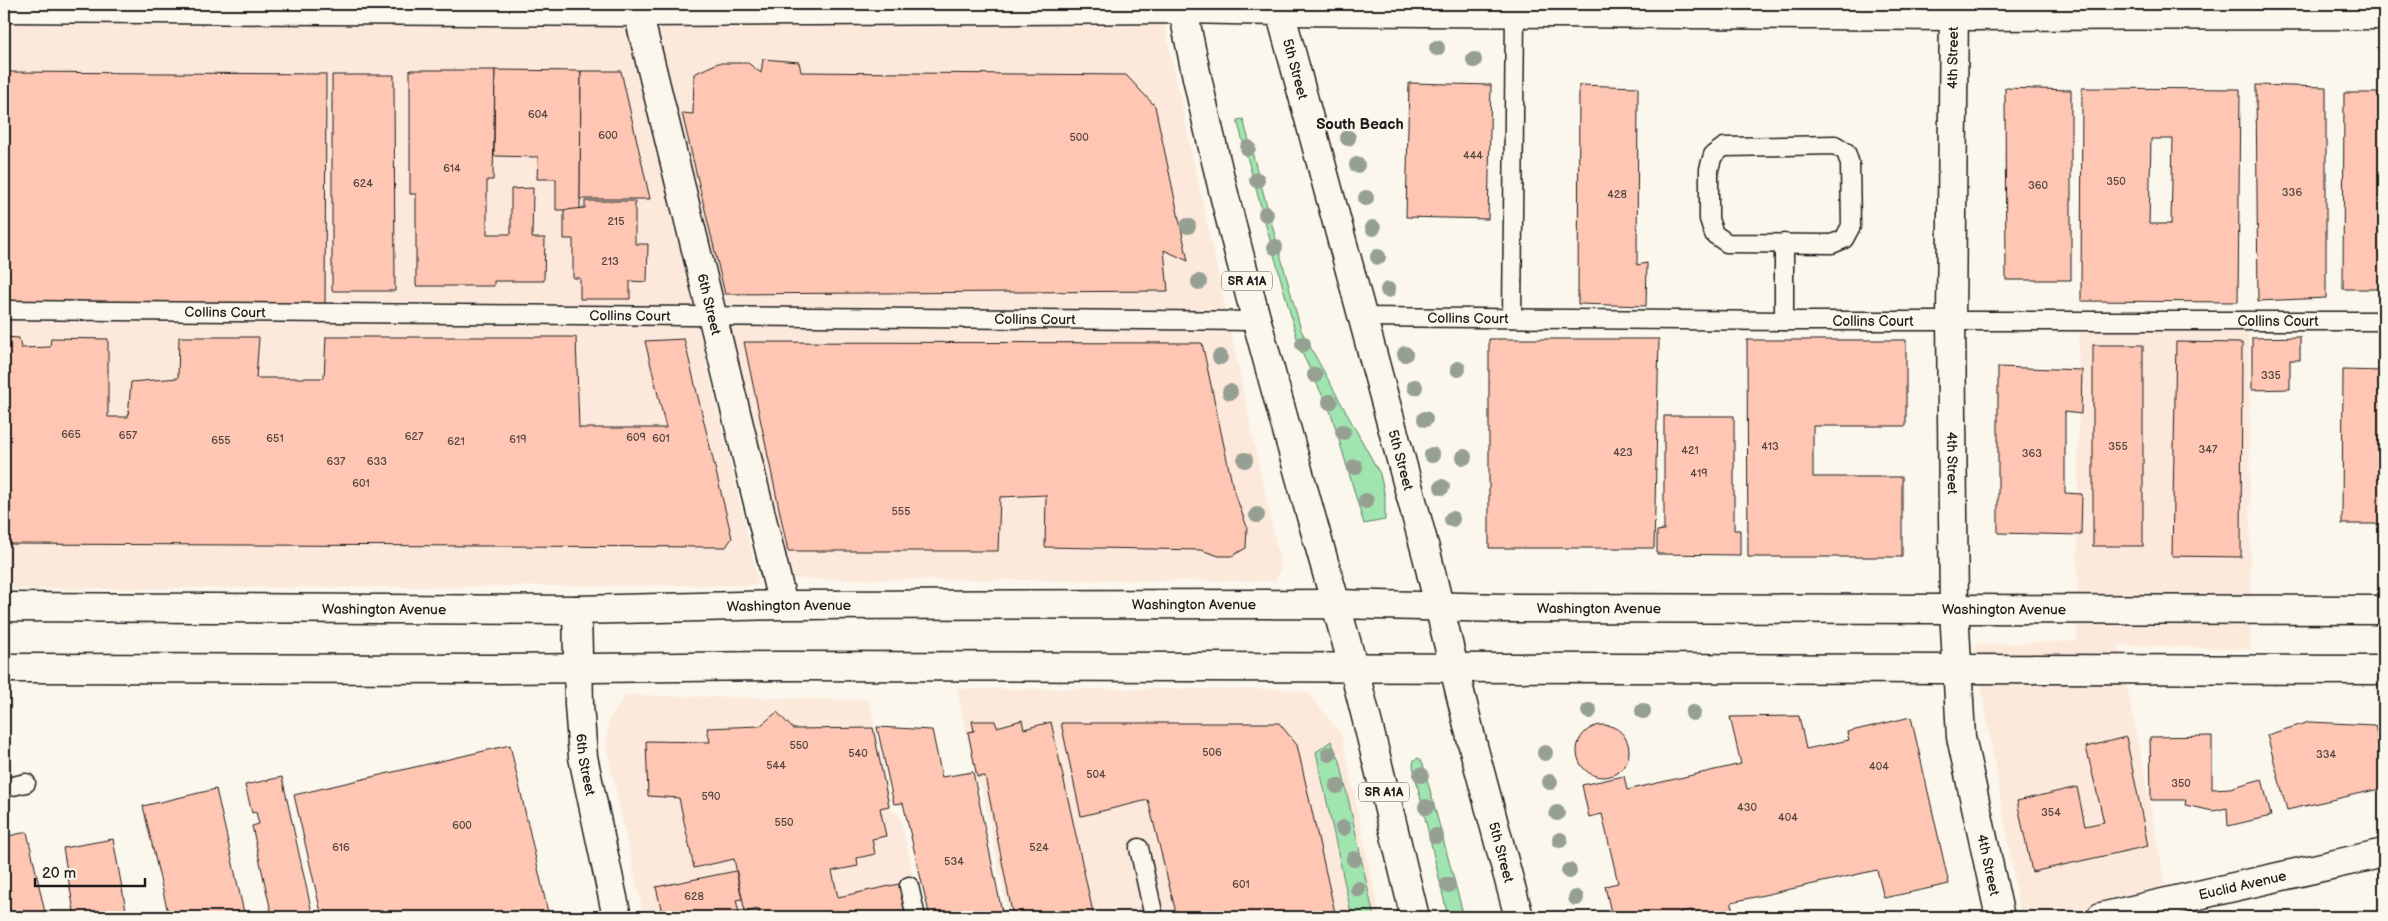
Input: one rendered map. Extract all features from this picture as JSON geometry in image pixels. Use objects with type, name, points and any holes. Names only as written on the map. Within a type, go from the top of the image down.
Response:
[{"type":"main road","points":[[4,8],[1183,6],[1472,8],[1515,13],[1612,9],[1954,10],[2384,15]]},
{"type":"main road","name":"SR A1A","points":[[1183,6],[1196,71],[1257,321],[1353,668],[1415,917]]},
{"type":"main road","name":"6th Street","points":[[637,8],[783,605]]},
{"type":"main road","name":"5th Street","points":[[1279,8],[1439,606],[1519,917]]},
{"type":"main road","name":"4th Street","points":[[1954,10],[1951,320],[1954,608],[1960,737],[2000,917]]},
{"type":"main road","name":"Washington Avenue","points":[[4,607],[577,610],[783,605],[1335,604],[2384,610]]},
{"type":"main road","name":"6th Street","points":[[577,610],[583,757],[617,917]]},
{"type":"main road","points":[[4,668],[578,669],[777,666],[2384,670]]},
{"type":"main road","name":"Euclid Avenue","points":[[2101,917],[2384,853]]},
{"type":"lane","points":[[1512,318],[1515,13]]},
{"type":"lane","points":[[1835,145],[1846,152],[1850,164],[1851,226],[1844,239],[1832,244],[1784,243],[1727,243],[1714,234],[1709,220],[1709,169],[1713,155],[1724,147],[1835,145]]},
{"type":"lane","points":[[1784,243],[1784,321]]},
{"type":"lane","name":"Collins Court","points":[[4,310],[714,318],[1257,321]]},
{"type":"lane","name":"Collins Court","points":[[1362,317],[1784,321],[2384,321]]},
{"type":"lane","points":[[4,788],[26,783]]},
{"type":"lane","points":[[1139,848],[1154,917]]},
{"type":"lane","points":[[909,886],[916,917]]},
{"type":"shaded area","points":[[4,4],[623,4],[759,585],[4,589]]},
{"type":"shaded area","points":[[646,4],[1160,4],[1281,568],[1275,581],[799,579],[784,576]]},
{"type":"shaded area","points":[[2079,321],[2249,321],[2251,649],[2119,645],[2169,902],[2101,917],[2021,917],[1974,645],[2077,641]]},
{"type":"shaded area","points":[[957,689],[1280,689],[1309,693],[1342,736],[1380,917],[1009,917],[982,787],[977,781]]},
{"type":"shaded area","points":[[626,695],[869,700],[892,810],[900,816],[922,917],[644,917],[606,745],[609,720]]},
{"type":"green space","points":[[1243,119],[1301,330],[1380,474],[1385,496],[1385,520],[1364,524],[1331,413],[1300,349],[1237,120]]},
{"type":"green space","points":[[1331,741],[1340,761],[1374,917],[1352,917],[1316,752]]},
{"type":"green space","points":[[1419,758],[1423,764],[1464,917],[1448,917],[1413,766],[1414,760]]},
{"type":"building","points":[[763,59],[799,62],[801,72],[1126,75],[1155,106],[1188,261],[1164,250],[1168,291],[725,294],[682,113],[693,114],[694,74],[718,63],[748,63],[761,73]]},
{"type":"building","points":[[410,70],[495,70],[493,180],[487,180],[487,234],[511,234],[511,189],[533,188],[532,238],[545,238],[544,281],[494,281],[494,286],[416,286],[416,194],[410,194]]},
{"type":"building","points":[[495,70],[581,71],[580,210],[556,210],[556,179],[537,179],[538,157],[494,156]]},
{"type":"building","points":[[581,71],[621,71],[650,199],[580,199]]},
{"type":"building","points":[[4,72],[326,74],[325,306],[4,304]]},
{"type":"building","points":[[332,75],[394,75],[395,291],[332,291]]},
{"type":"building","points":[[1409,83],[1491,85],[1488,219],[1406,217]]},
{"type":"building","points":[[1579,85],[1638,87],[1637,265],[1647,263],[1646,306],[1578,304]]},
{"type":"building","points":[[2256,85],[2326,87],[2326,298],[2258,301]]},
{"type":"building","points":[[2005,88],[2071,90],[2071,280],[2006,280]]},
{"type":"building","points":[[2082,88],[2240,89],[2238,302],[2081,301]],"holes":[[[2151,139],[2173,139],[2171,224],[2149,224]]]},
{"type":"building","points":[[2344,93],[2384,93],[2384,289],[2343,289]]},
{"type":"building","points":[[585,201],[635,201],[635,244],[648,244],[647,282],[630,281],[630,299],[580,299],[580,278],[573,278],[573,239],[564,239],[564,210],[585,208]]},
{"type":"building","points":[[4,337],[19,338],[21,348],[50,347],[51,338],[108,339],[108,417],[128,417],[131,382],[178,378],[179,337],[259,337],[256,378],[324,378],[326,337],[576,337],[579,428],[666,428],[645,341],[684,339],[732,538],[726,547],[4,544]]},
{"type":"building","points":[[2300,337],[2300,360],[2290,360],[2290,389],[2252,390],[2252,338]]},
{"type":"building","points":[[1489,339],[1659,339],[1654,548],[1489,548]]},
{"type":"building","points":[[1747,340],[1906,340],[1906,426],[1813,426],[1813,477],[1902,477],[1902,557],[1748,557]]},
{"type":"building","points":[[744,342],[1202,343],[1233,488],[1247,527],[1246,548],[1232,556],[1219,556],[1201,550],[1045,547],[1046,495],[1000,497],[998,551],[788,551]]},
{"type":"building","points":[[2176,342],[2242,343],[2241,557],[2172,556]]},
{"type":"building","points":[[2093,345],[2143,345],[2143,546],[2093,546]]},
{"type":"building","points":[[1998,367],[2082,370],[2081,414],[2065,412],[2065,493],[2082,494],[2081,535],[1998,533]]},
{"type":"building","points":[[2343,370],[2384,371],[2384,524],[2342,524]]},
{"type":"building","points":[[1664,416],[1734,416],[1734,530],[1740,530],[1740,555],[1657,554],[1657,531],[1664,530]]},
{"type":"building","points":[[777,712],[793,729],[873,728],[889,806],[880,808],[886,836],[872,839],[875,854],[857,858],[858,866],[832,871],[838,897],[899,884],[906,917],[760,917],[758,909],[745,912],[734,859],[694,868],[679,798],[648,796],[646,741],[710,742],[707,728],[760,726]]},
{"type":"building","points":[[1799,716],[1806,749],[1849,740],[1847,732],[1911,717],[1949,884],[1884,898],[1877,870],[1732,902],[1732,914],[1717,917],[1692,917],[1692,910],[1680,912],[1681,917],[1612,917],[1605,886],[1618,883],[1602,814],[1589,817],[1582,785],[1624,776],[1627,790],[1741,764],[1730,717]]},
{"type":"building","points":[[1022,720],[1024,729],[1051,722],[1094,917],[1013,917],[985,776],[977,777],[968,732],[974,731],[972,721],[995,721],[997,727]]},
{"type":"building","points":[[2309,722],[2375,725],[2384,772],[2384,788],[2287,810],[2267,735]]},
{"type":"building","points":[[1061,723],[1279,723],[1297,745],[1336,917],[1177,917],[1148,800],[1081,816]]},
{"type":"building","points":[[1603,725],[1613,727],[1621,733],[1627,741],[1629,751],[1627,761],[1621,769],[1613,775],[1603,777],[1593,775],[1585,769],[1579,761],[1577,751],[1579,741],[1585,733],[1593,727]]},
{"type":"building","points":[[877,727],[932,730],[942,777],[973,772],[1003,917],[930,917],[903,803],[894,804]]},
{"type":"building","points":[[2212,736],[2212,789],[2230,788],[2262,779],[2271,816],[2228,826],[2227,808],[2213,811],[2185,805],[2186,800],[2151,800],[2150,737]]},
{"type":"building","points":[[2126,737],[2148,846],[2032,872],[2017,801],[2077,787],[2085,826],[2104,822],[2086,747]]},
{"type":"building","points":[[510,745],[549,917],[322,917],[294,795]]},
{"type":"building","points":[[282,777],[313,917],[286,917],[285,913],[272,916],[252,826],[259,824],[256,812],[252,813],[245,785]]},
{"type":"building","points":[[216,789],[245,917],[169,917],[143,806]]},
{"type":"building","points":[[27,832],[46,917],[4,917],[4,837]]},
{"type":"building","points":[[113,839],[126,910],[75,917],[63,848]]},
{"type":"building","points":[[736,871],[742,899],[736,900],[740,917],[663,917],[656,887]]},
{"type":"district","name":"South Beach","points":[[1360,124]]}]
